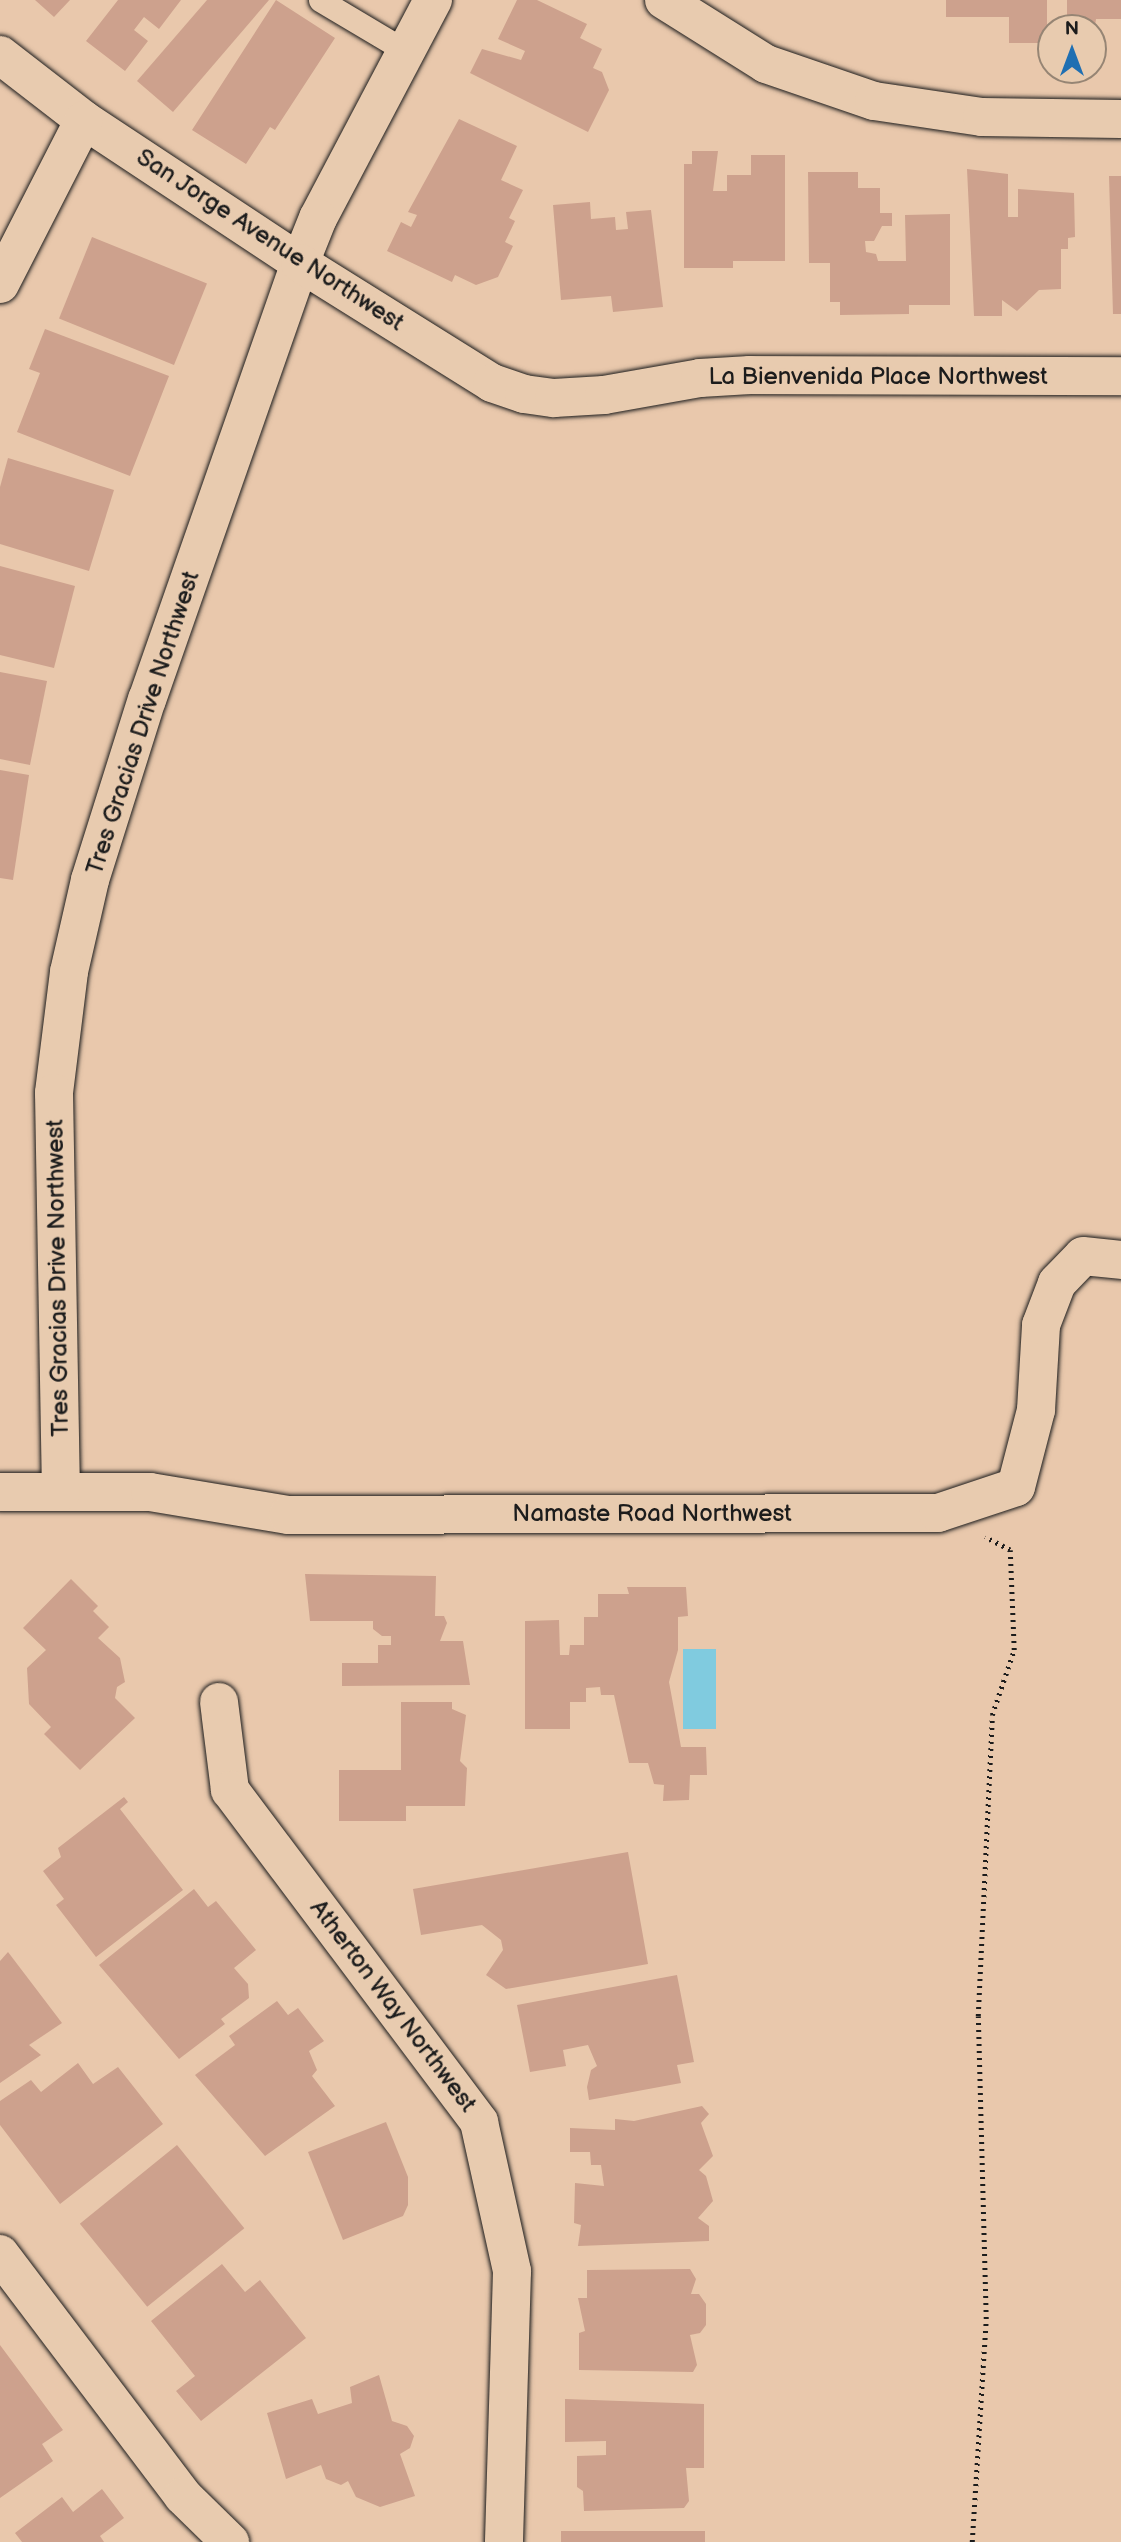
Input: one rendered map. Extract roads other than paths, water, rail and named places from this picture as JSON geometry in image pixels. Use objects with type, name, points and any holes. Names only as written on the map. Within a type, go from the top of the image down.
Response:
[{"type":"street","name":"Tres Gracias Drive Northwest","points":[[61,1492],[54,1093],[69,972],[90,880],[148,699],[300,262],[404,50],[433,0]]},
{"type":"street","points":[[664,0],[766,64],[874,101],[982,117],[1121,119]]},
{"type":"street","name":"San Jorge Avenue Northwest","points":[[0,55],[84,120],[300,262],[492,383],[554,398]]},
{"type":"street","points":[[0,285],[84,120]]},
{"type":"street","name":"La Bienvenida Place Northwest","points":[[554,398],[750,375],[1121,376]]},
{"type":"street","name":"Namaste Road Northwest","points":[[0,1492],[149,1492],[288,1515],[937,1513],[1016,1487],[1036,1410],[1041,1325],[1057,1283],[1083,1256],[1121,1260]]},
{"type":"street","name":"Atherton Way Northwest","points":[[219,1702],[230,1790],[479,2122],[512,2271],[505,2542]]},
{"type":"street","points":[[0,2254],[183,2496],[230,2542]]},
{"type":"lane","points":[[320,0],[404,50]]},
{"type":"water","points":[[683,1649],[716,1649],[716,1729],[683,1729]]}]
